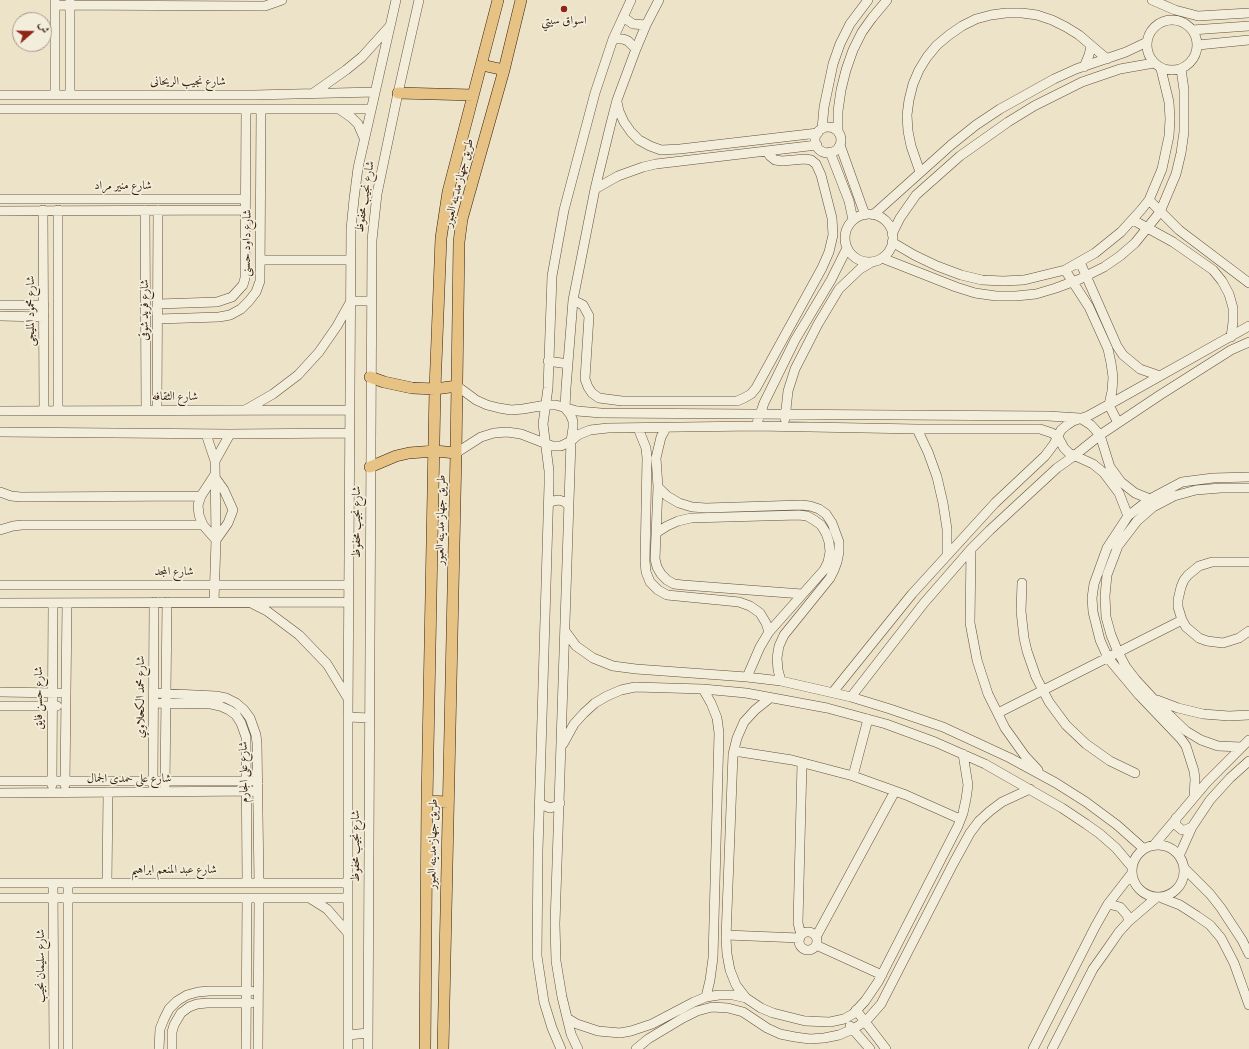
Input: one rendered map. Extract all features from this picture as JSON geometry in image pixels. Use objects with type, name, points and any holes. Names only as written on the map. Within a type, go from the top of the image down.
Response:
[{"type":"main road","name":"طريق جهاز مدينه العبور","points":[[425,1049],[427,801],[435,451],[435,388],[441,238],[448,192],[498,0]]},
{"type":"main road","name":"طريق جهاز مدينه العبور","points":[[443,1049],[459,242],[462,219],[504,70],[521,0]]},
{"type":"main road","points":[[482,65],[504,70]]},
{"type":"main road","points":[[398,93],[473,95]]},
{"type":"main road","points":[[370,377],[398,386],[412,388],[457,386]]},
{"type":"main road","points":[[370,467],[409,452],[435,451],[456,453]]},
{"type":"main road","points":[[427,801],[448,802]]},
{"type":"street","points":[[55,95],[55,3],[175,3],[260,6],[276,3],[282,0]]},
{"type":"street","name":"شارع نجيب محفوظ","points":[[348,1049],[348,698],[351,260],[354,198],[364,138],[372,109],[396,0]]},
{"type":"street","name":"شارع نجيب محفوظ","points":[[368,1049],[370,377],[372,240],[377,194],[419,0]]},
{"type":"street","points":[[561,1049],[552,1028],[544,1002],[537,956],[538,851],[549,471],[543,424],[546,405],[552,276],[564,210],[593,100],[613,39],[632,0]]},
{"type":"street","points":[[578,1049],[571,1034],[562,997],[556,961],[555,924],[571,441],[573,428],[573,421],[565,408],[573,300],[595,189],[617,100],[646,25],[660,0]]},
{"type":"street","points":[[840,145],[834,151],[824,152],[817,145],[816,137],[820,131],[826,92],[840,44],[850,24],[868,0]]},
{"type":"street","points":[[784,427],[788,391],[795,369],[818,324],[839,289],[860,269],[882,258],[890,249],[892,238],[900,218],[916,195],[960,156],[1008,122],[1060,92],[1082,82],[1120,69],[1158,66],[1170,71],[1181,69],[1186,67],[1194,59],[1198,45],[1195,34],[1192,30],[1182,22],[1169,20],[1157,25],[1152,30],[1147,42],[1148,53],[1158,66],[1169,102],[1169,136],[1162,169],[1149,200],[1133,220],[1108,243],[1080,262],[1065,270],[1024,280],[982,280],[937,266],[892,238],[886,222],[869,215],[840,145],[840,136],[838,132],[838,111],[846,70],[853,50],[862,32],[887,0]]},
{"type":"street","points":[[1152,0],[1175,10],[1198,16],[1249,12]]},
{"type":"street","points":[[70,3],[70,95]]},
{"type":"street","points":[[920,172],[911,146],[908,131],[907,115],[913,84],[927,57],[937,45],[962,26],[976,20],[999,14],[1022,13],[1037,15],[1052,20],[1079,35],[1107,59]]},
{"type":"street","points":[[623,17],[633,24],[646,25]]},
{"type":"street","points":[[312,94],[357,61],[377,42],[390,26]]},
{"type":"street","points":[[1192,30],[1249,26]]},
{"type":"street","points":[[613,39],[623,39],[628,41],[636,49]]},
{"type":"street","points":[[1198,45],[1249,40]]},
{"type":"street","points":[[872,262],[855,258],[847,248],[845,236],[849,225],[853,220],[869,215],[976,125],[1026,93],[1080,68],[1126,52],[1147,42]]},
{"type":"street","points":[[1082,82],[1080,68],[1089,55],[1091,46]]},
{"type":"street","points":[[882,258],[956,287],[976,293],[996,296],[1036,294],[1074,282],[1104,267],[1135,243],[1148,228],[1160,212],[1176,174],[1184,132],[1185,111],[1181,69]]},
{"type":"street","name":"شارع نجيب الريحانى","points":[[0,95],[312,94],[375,92]]},
{"type":"street","points":[[180,109],[181,95]]},
{"type":"street","points":[[617,100],[619,111],[631,132],[645,143],[661,150],[680,149],[820,131],[831,127],[838,132]]},
{"type":"street","points":[[338,108],[355,121],[362,131],[364,138]]},
{"type":"street","points":[[0,109],[372,109]]},
{"type":"street","name":"شارع داود حسنى","points":[[158,304],[217,302],[232,297],[238,291],[245,278],[246,109]]},
{"type":"street","name":"شارع داود حسنى","points":[[158,319],[219,317],[230,314],[241,309],[256,292],[260,281],[261,109]]},
{"type":"street","points":[[1000,109],[1008,122]]},
{"type":"street","points":[[595,189],[624,173],[656,164],[817,145]]},
{"type":"street","points":[[573,300],[583,305],[589,316],[585,379],[592,393],[598,398],[622,401],[737,401],[751,394],[756,388],[822,268],[829,252],[833,235],[832,218],[821,175],[816,164],[811,160],[805,159],[782,161],[775,160],[766,151]]},
{"type":"street","points":[[830,152],[849,201],[853,220]]},
{"type":"street","name":"شارع منير مراد","points":[[0,199],[245,199]]},
{"type":"street","points":[[1149,200],[1179,230],[1249,283]]},
{"type":"street","name":"شارع محمود المليجى","points":[[43,210],[44,411]]},
{"type":"street","points":[[58,210],[58,411]]},
{"type":"street","name":"شارع فريد شوقى","points":[[145,210],[146,410]]},
{"type":"street","name":"شارع فريد شوقى","points":[[157,410],[158,210]]},
{"type":"street","name":"شارع منير مراد","points":[[0,211],[245,210]]},
{"type":"street","points":[[1133,220],[1172,242],[1213,270],[1222,281],[1229,294],[1233,308],[1231,337]]},
{"type":"street","points":[[756,426],[760,413],[795,340],[831,280],[847,248]]},
{"type":"street","points":[[245,249],[260,249]]},
{"type":"street","points":[[260,260],[351,260]]},
{"type":"street","points":[[1080,262],[1117,346],[1123,355],[1140,369],[1160,376]]},
{"type":"street","points":[[1065,270],[1089,307],[1108,349],[1113,377],[1109,405],[1118,423]]},
{"type":"street","points":[[246,410],[273,394],[298,375],[319,352],[337,326],[351,301],[371,301]]},
{"type":"street","points":[[0,305],[44,305]]},
{"type":"street","points":[[0,316],[44,317]]},
{"type":"street","points":[[833,692],[912,594],[994,503],[1045,456],[1066,425],[1109,405],[1249,326]]},
{"type":"street","points":[[851,697],[924,603],[971,549],[1057,468],[1118,423],[1216,360],[1249,342]]},
{"type":"street","points":[[548,361],[568,364]]},
{"type":"street","points":[[457,386],[476,400],[499,408],[523,409],[546,405],[556,405],[577,411],[601,413],[1048,416],[1080,418],[1091,425],[1100,435],[1108,461],[1117,477],[1130,490],[1150,499]]},
{"type":"street","name":"شارع الثقافه","points":[[0,411],[350,410]]},
{"type":"street","points":[[456,453],[481,437],[494,433],[507,432],[521,434],[552,446],[561,446],[571,441],[578,435],[600,428],[756,426],[916,429],[1040,429],[1046,430],[1058,437],[1064,448],[1074,456],[1094,464],[1110,479],[1123,500],[1128,516]]},
{"type":"street","points":[[638,428],[646,448],[647,458],[645,561],[646,572],[650,582],[658,590],[667,595],[739,602],[750,606],[760,613],[769,632]]},
{"type":"street","points":[[666,428],[659,442],[656,458],[658,486],[655,559],[657,567],[664,577],[674,584],[802,594]]},
{"type":"street","points":[[916,429],[928,452],[937,477],[946,522],[947,555]]},
{"type":"street","points":[[0,432],[230,434],[350,432]]},
{"type":"street","points":[[206,434],[215,461],[216,540],[214,602]]},
{"type":"street","points":[[215,461],[230,434]]},
{"type":"street","points":[[1045,456],[1057,468]]},
{"type":"street","points":[[214,476],[201,496],[198,505],[198,515],[203,524],[216,540]]},
{"type":"street","points":[[214,476],[229,499],[232,510],[228,523],[216,540]]},
{"type":"street","points":[[1194,797],[1194,770],[1190,753],[1182,739],[1139,696],[1108,658],[1097,629],[1093,612],[1092,598],[1097,575],[1107,548],[1128,516],[1150,499],[1182,482],[1213,478],[1249,477]]},
{"type":"street","points":[[658,486],[668,496],[679,503],[692,507],[810,506],[819,509],[826,514],[832,523],[838,542],[839,552],[837,562],[830,578],[784,635],[779,646],[777,658],[781,681]]},
{"type":"street","points":[[1242,747],[1218,746],[1193,736],[1173,719],[1136,680],[1126,667],[1111,635],[1105,607],[1106,586],[1110,565],[1118,546],[1130,529],[1153,507],[1185,492],[1212,488],[1249,488]]},
{"type":"street","points":[[0,492],[21,497],[201,496]]},
{"type":"street","points":[[548,504],[559,500],[565,502],[569,506]]},
{"type":"street","points":[[656,533],[672,524],[691,518],[790,515],[807,516],[821,525],[829,542],[830,552],[828,562],[824,570],[769,632],[760,647],[747,676]]},
{"type":"street","points":[[0,530],[13,526],[203,524]]},
{"type":"street","points":[[971,549],[970,623],[977,660],[988,694],[1005,728],[1025,756],[1046,778]]},
{"type":"street","points":[[1249,562],[1212,562],[1193,570],[1184,580],[1179,593],[1178,607],[1186,627],[1199,638],[1215,643],[1232,641],[1249,631]]},
{"type":"street","points":[[1022,583],[1021,611],[1024,638],[1031,664],[1042,690],[1057,714],[1081,740],[1110,761],[1135,773]]},
{"type":"street","name":"شارع المجد","points":[[0,585],[349,585]]},
{"type":"street","points":[[117,602],[118,585]]},
{"type":"street","name":"شارع محمد الكحلاوي","points":[[153,792],[154,602]]},
{"type":"street","name":"شارع محمد الكحلاوي","points":[[166,792],[167,602]]},
{"type":"street","points":[[250,602],[267,611],[299,635],[327,664],[348,698]]},
{"type":"street","points":[[0,603],[349,602]]},
{"type":"street","name":"شارع حسن فايق","points":[[52,793],[53,603]]},
{"type":"street","points":[[65,793],[67,603]]},
{"type":"street","points":[[998,713],[1182,620]]},
{"type":"street","points":[[565,630],[576,646],[593,658],[613,666],[636,669],[747,676],[781,681],[851,697],[943,727],[1010,758],[1086,802],[1144,849]]},
{"type":"street","points":[[635,687],[636,669]]},
{"type":"street","points":[[802,703],[805,686]]},
{"type":"street","points":[[561,749],[574,724],[584,712],[595,703],[621,690],[635,687],[703,689],[746,693],[802,703],[886,724],[935,742],[1006,775],[1062,808],[1100,834],[1116,848],[1132,870],[1135,883],[1142,892],[1151,897],[1180,905],[1210,925],[1221,938],[1234,963],[1249,1005]]},
{"type":"street","points":[[703,689],[715,713],[719,733],[713,958],[706,997]]},
{"type":"street","points":[[0,692],[66,693]]},
{"type":"street","name":"شارع على الجارم","points":[[154,698],[216,696],[226,698],[236,703],[250,718],[256,735],[259,883]]},
{"type":"street","name":"شارع على الجارم","points":[[166,698],[220,706],[232,712],[242,723],[246,737],[247,883]]},
{"type":"street","points":[[770,698],[755,710],[744,722],[736,738],[734,751],[726,935],[730,970],[736,985],[746,998],[761,1008],[773,1012],[805,1021],[830,1022],[853,1014],[865,1000],[882,975],[953,837],[966,799],[968,785],[963,754]]},
{"type":"street","points":[[1154,699],[1178,708],[1203,714],[1229,716],[1249,715]]},
{"type":"street","points":[[0,706],[66,706]]},
{"type":"street","points":[[348,717],[369,718]]},
{"type":"street","points":[[242,723],[250,718]]},
{"type":"street","points":[[853,776],[868,719]]},
{"type":"street","points":[[1154,845],[1194,797],[1249,740]]},
{"type":"street","points":[[734,751],[802,763],[853,776],[895,791],[960,819]]},
{"type":"street","points":[[1179,856],[1192,827],[1214,796],[1249,761]]},
{"type":"street","points":[[802,763],[798,915],[801,937],[799,944],[803,949],[812,949],[895,791]]},
{"type":"street","name":"شارع على حمدى الجمال","points":[[0,781],[258,781]]},
{"type":"street","points":[[636,1049],[648,1039],[683,1018],[696,1011],[712,1007],[728,1008],[743,1012],[767,1028],[780,1034],[795,1037],[810,1038],[832,1036],[853,1029],[866,1021],[874,1014],[884,999],[970,833],[990,810],[1002,802],[1030,789]]},
{"type":"street","name":"شارع على حمدى الجمال","points":[[0,793],[258,791]]},
{"type":"street","points":[[107,883],[108,792]]},
{"type":"street","points":[[540,803],[550,808],[560,803]]},
{"type":"street","points":[[1176,818],[1176,825],[1182,830],[1192,827]]},
{"type":"street","points":[[1033,1049],[1108,904],[1132,870],[1136,857],[1144,849],[1154,845],[1159,845],[1168,847],[1179,856],[1184,868],[1210,894],[1221,908],[1242,940],[1249,954]]},
{"type":"street","points":[[1052,1049],[1094,969],[1119,932],[1129,921],[1159,898],[1172,894],[1179,887],[1183,878],[1184,868]]},
{"type":"street","name":"شارع عبد المنعم ابراهيم","points":[[0,883],[348,883]]},
{"type":"street","name":"شارع سليمان نجيب","points":[[53,883],[54,1049]]},
{"type":"street","points":[[68,883],[68,1049]]},
{"type":"street","points":[[0,898],[348,898]]},
{"type":"street","points":[[246,898],[246,1049]]},
{"type":"street","points":[[258,898],[258,1049]]},
{"type":"street","points":[[309,898],[327,909],[348,933]]},
{"type":"street","points":[[1108,904],[1120,907],[1127,915],[1129,921]]},
{"type":"street","points":[[726,935],[801,937],[809,932],[816,941],[882,975]]},
{"type":"street","points":[[159,1049],[160,1029],[164,1019],[177,1001],[187,995],[198,992],[258,991]]},
{"type":"street","points":[[567,1018],[587,1028],[598,1031],[620,1033],[642,1028],[706,997],[733,995],[746,998]]},
{"type":"street","points":[[172,1049],[172,1032],[174,1025],[181,1013],[189,1007],[197,1004],[258,1003]]},
{"type":"street","points":[[678,1010],[683,1018]]},
{"type":"street","points":[[856,1010],[866,1021],[886,1049]]},
{"type":"street","points":[[767,1028],[773,1012]]},
{"type":"street","points":[[844,1018],[870,1049]]},
{"type":"street","points":[[348,1035],[368,1033]]},
{"type":"place","name":"اسواق سيتي","points":[[564,9]]}]
